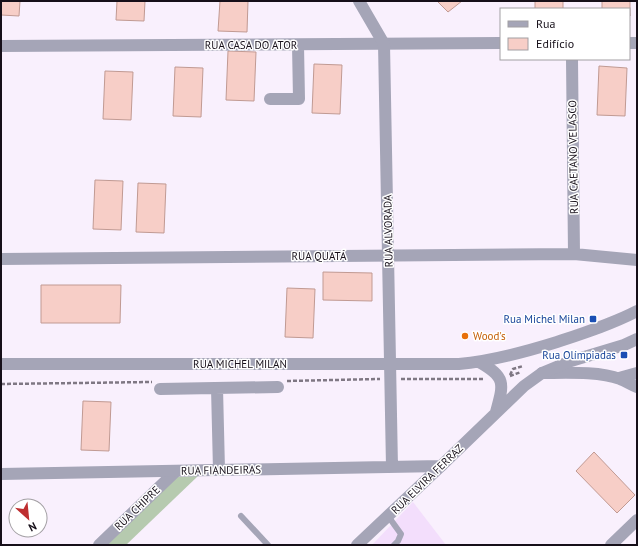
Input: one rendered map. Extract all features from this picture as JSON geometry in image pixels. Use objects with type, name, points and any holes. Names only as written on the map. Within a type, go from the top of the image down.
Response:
[{"type":"street","points":[[358,1],[384,44]]},
{"type":"street","name":"RUA CASA DO ATOR","points":[[1,46],[500,43]]},
{"type":"street","name":"RUA ALVORADA","points":[[384,44],[392,467]]},
{"type":"street","points":[[270,99],[299,99],[298,45]]},
{"type":"street","name":"RUA CAETANO VELASCO","points":[[572,60],[574,254]]},
{"type":"street","name":"RUA QUATÁ","points":[[1,259],[574,254],[637,260]]},
{"type":"street","name":"RUA MICHEL MILAN","points":[[1,364],[459,364],[479,362],[534,349],[579,335],[637,311]]},
{"type":"street","name":"RUA ELVIRA FERRAZ","points":[[357,545],[524,386],[542,373],[571,361],[617,347],[637,339]]},
{"type":"street","points":[[479,362],[493,370],[500,379],[502,386],[496,412]]},
{"type":"street","points":[[542,373],[582,374],[619,378],[637,387]]},
{"type":"street","points":[[619,378],[637,373]]},
{"type":"street","points":[[160,389],[278,387]]},
{"type":"street","points":[[217,388],[219,470]]},
{"type":"street","name":"RUA FIANDEIRAS","points":[[1,474],[441,466]]},
{"type":"street","name":"RUA CHIPRE","points":[[99,545],[176,471]]},
{"type":"street","points":[[611,545],[637,520]]},
{"type":"lane","points":[[241,516],[268,545]]},
{"type":"lane","points":[[388,516],[401,534],[398,541],[394,545]]},
{"type":"shaded area","points":[[413,502],[446,545],[372,545]]},
{"type":"green space","points":[[198,476],[126,545],[106,545],[177,477]]},
{"type":"building","points":[[1,1],[20,1],[19,16],[1,15]]},
{"type":"building","points":[[117,1],[145,1],[144,21],[116,20]]},
{"type":"building","points":[[220,1],[248,1],[247,32],[218,31]]},
{"type":"building","points":[[437,1],[462,1],[448,12]]},
{"type":"building","points":[[535,1],[563,1],[563,8],[535,8]]},
{"type":"building","points":[[602,1],[630,1],[630,8],[602,8]]},
{"type":"building","points":[[228,51],[256,52],[254,101],[226,100]]},
{"type":"building","points":[[314,64],[342,65],[340,114],[312,113]]},
{"type":"building","points":[[599,66],[627,68],[625,116],[597,115]]},
{"type":"building","points":[[175,67],[203,68],[201,117],[173,116]]},
{"type":"building","points":[[105,71],[133,72],[131,120],[103,119]]},
{"type":"building","points":[[95,180],[123,181],[121,230],[93,229]]},
{"type":"building","points":[[138,183],[166,184],[164,233],[136,232]]},
{"type":"building","points":[[323,272],[372,273],[372,301],[323,300]]},
{"type":"building","points":[[41,285],[121,285],[120,323],[41,323]]},
{"type":"building","points":[[287,288],[315,289],[313,338],[285,337]]},
{"type":"building","points":[[83,401],[111,402],[109,451],[81,450]]},
{"type":"building","points":[[594,452],[635,495],[617,513],[576,471]]},
{"type":"place","name":"Rua Michel Milan","points":[[593,319]]},
{"type":"place","name":"Wood's","points":[[465,336]]},
{"type":"place","name":"Rua Olímpiadas","points":[[624,355]]}]
